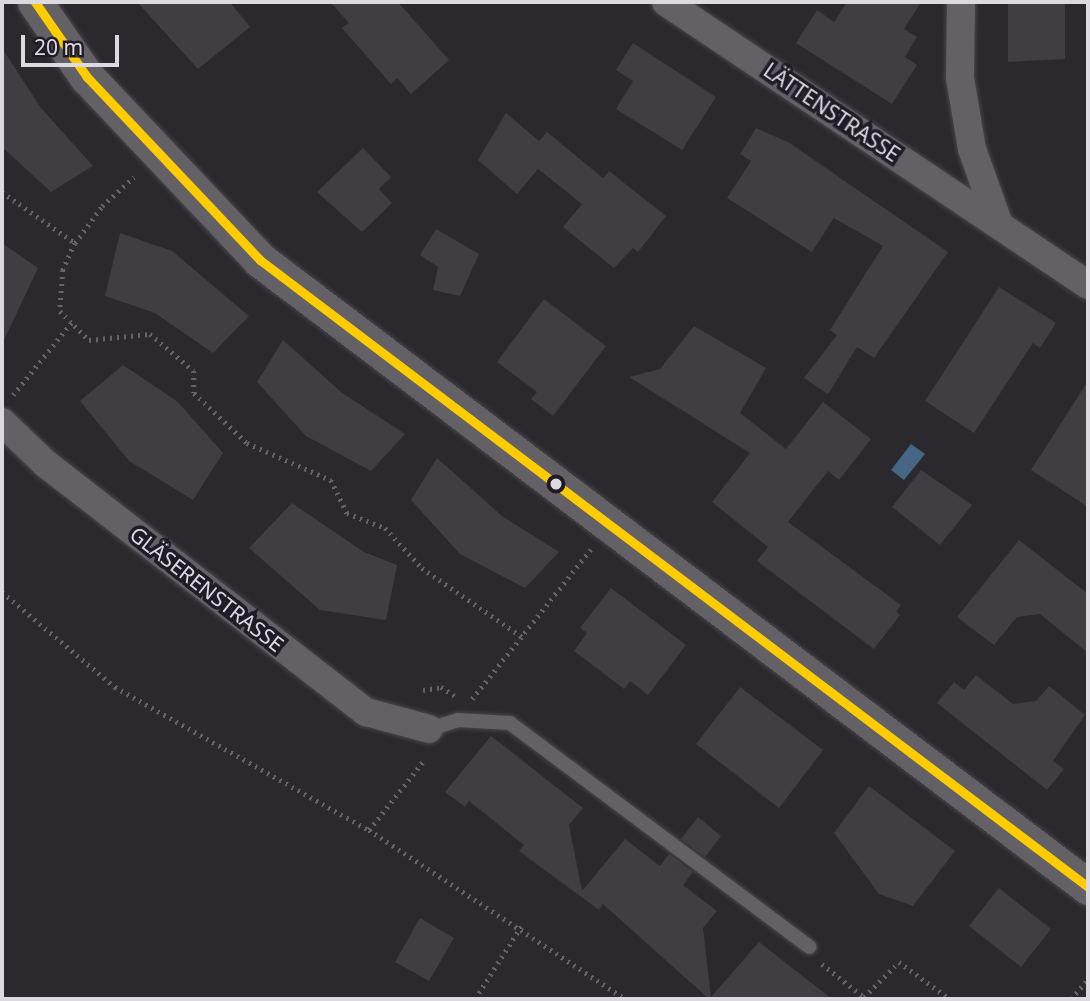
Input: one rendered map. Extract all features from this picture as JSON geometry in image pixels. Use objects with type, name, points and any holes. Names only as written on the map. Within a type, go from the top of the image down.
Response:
[{"type":"street","points":[[35,2],[87,77],[260,260],[1088,887]]},
{"type":"street","name":"LÄTTENSTRASSE","points":[[666,2],[998,222],[1088,285]]},
{"type":"street","points":[[961,2],[960,78],[972,149],[998,222]]},
{"type":"street","name":"GLÄSERENSTRASSE","points":[[6,410],[46,464],[366,712],[429,729]]},
{"type":"lane","points":[[429,729],[458,720],[510,723],[809,947]]},
{"type":"path","points":[[134,177],[102,205],[75,243],[63,270],[60,311],[89,340],[150,334],[194,371],[194,393],[247,443],[331,480],[347,513],[385,528],[422,568],[524,638]]},
{"type":"path","points":[[2,192],[75,243]]},
{"type":"path","points":[[6,410],[72,322]]},
{"type":"path","points":[[471,700],[524,638],[599,539]]},
{"type":"path","points":[[2,592],[115,687],[369,830],[522,925],[625,999]]},
{"type":"path","points":[[369,830],[420,766]]},
{"type":"path","points":[[475,999],[522,925]]},
{"type":"path","points":[[809,947],[864,997],[899,962],[950,999]]},
{"type":"path","points":[[1071,999],[1088,979]]},
{"type":"water","points":[[911,444],[925,454],[904,480],[891,470]]},
{"type":"building","points":[[137,2],[230,2],[250,27],[198,69]]},
{"type":"building","points":[[330,2],[398,2],[449,60],[411,94],[397,78],[391,84],[342,28],[349,23]]},
{"type":"building","points":[[847,2],[921,2],[904,29],[917,37],[905,57],[917,65],[892,104],[796,43],[817,10],[834,22]]},
{"type":"building","points":[[1008,2],[1065,2],[1065,59],[1008,62]]},
{"type":"building","points":[[633,43],[716,97],[682,150],[616,109],[633,81],[616,70]]},
{"type":"building","points":[[2,48],[41,108],[93,166],[51,192],[2,147]]},
{"type":"building","points":[[506,113],[539,141],[547,132],[603,178],[609,171],[666,216],[638,252],[633,248],[614,268],[563,227],[582,204],[538,169],[517,194],[478,160]]},
{"type":"building","points":[[756,128],[788,142],[948,252],[874,358],[857,347],[828,394],[804,378],[837,335],[830,330],[883,246],[834,218],[812,252],[727,198],[751,161],[740,154]]},
{"type":"building","points":[[363,148],[391,177],[379,189],[392,203],[362,232],[317,192]]},
{"type":"building","points":[[436,229],[479,254],[460,296],[433,290],[438,267],[420,255]]},
{"type":"building","points":[[120,233],[172,251],[249,316],[213,353],[155,313],[105,296]]},
{"type":"building","points":[[2,243],[38,268],[2,344]]},
{"type":"building","points":[[999,287],[1056,323],[1040,348],[1033,343],[974,433],[925,401]]},
{"type":"building","points":[[544,299],[606,346],[553,416],[531,399],[537,392],[497,362]]},
{"type":"building","points":[[694,326],[766,368],[740,413],[786,449],[823,402],[871,439],[839,480],[828,471],[788,522],[901,605],[896,612],[900,615],[874,649],[757,561],[768,547],[712,502],[750,453],[629,377],[660,369]]},
{"type":"building","points":[[283,340],[341,392],[405,434],[371,471],[306,436],[257,382]]},
{"type":"building","points":[[123,365],[178,402],[223,453],[193,500],[129,461],[80,401]]},
{"type":"building","points":[[1088,381],[1088,507],[1031,470]]},
{"type":"building","points":[[437,458],[502,516],[559,552],[525,588],[460,554],[411,500]]},
{"type":"building","points":[[921,470],[972,505],[940,545],[892,507]]},
{"type":"building","points":[[292,503],[364,552],[397,565],[386,620],[320,610],[249,548]]},
{"type":"building","points":[[1019,540],[1088,594],[1088,653],[1040,614],[1017,617],[994,645],[957,617]]},
{"type":"building","points":[[611,588],[686,645],[648,695],[630,681],[624,689],[574,651],[587,633],[580,628]]},
{"type":"building","points":[[976,675],[1013,704],[1036,701],[1049,686],[1085,715],[1053,761],[1064,769],[1047,790],[937,703],[954,682],[964,690]]},
{"type":"building","points":[[740,687],[823,750],[779,808],[696,744]]},
{"type":"building","points":[[491,736],[583,808],[569,825],[582,891],[625,839],[660,866],[669,854],[693,872],[683,885],[717,911],[703,928],[711,997],[759,942],[832,999],[709,999],[603,904],[599,910],[519,851],[524,845],[469,801],[465,807],[445,792]]},
{"type":"building","points":[[869,786],[955,851],[913,906],[879,894],[834,833]]},
{"type":"building","points":[[698,817],[721,836],[705,857],[681,839]]},
{"type":"building","points":[[999,888],[1051,929],[1021,967],[969,926]]},
{"type":"building","points":[[420,918],[454,938],[429,981],[395,962]]},
{"type":"transit line","points":[[35,2],[87,77],[260,260],[1088,887]]}]
